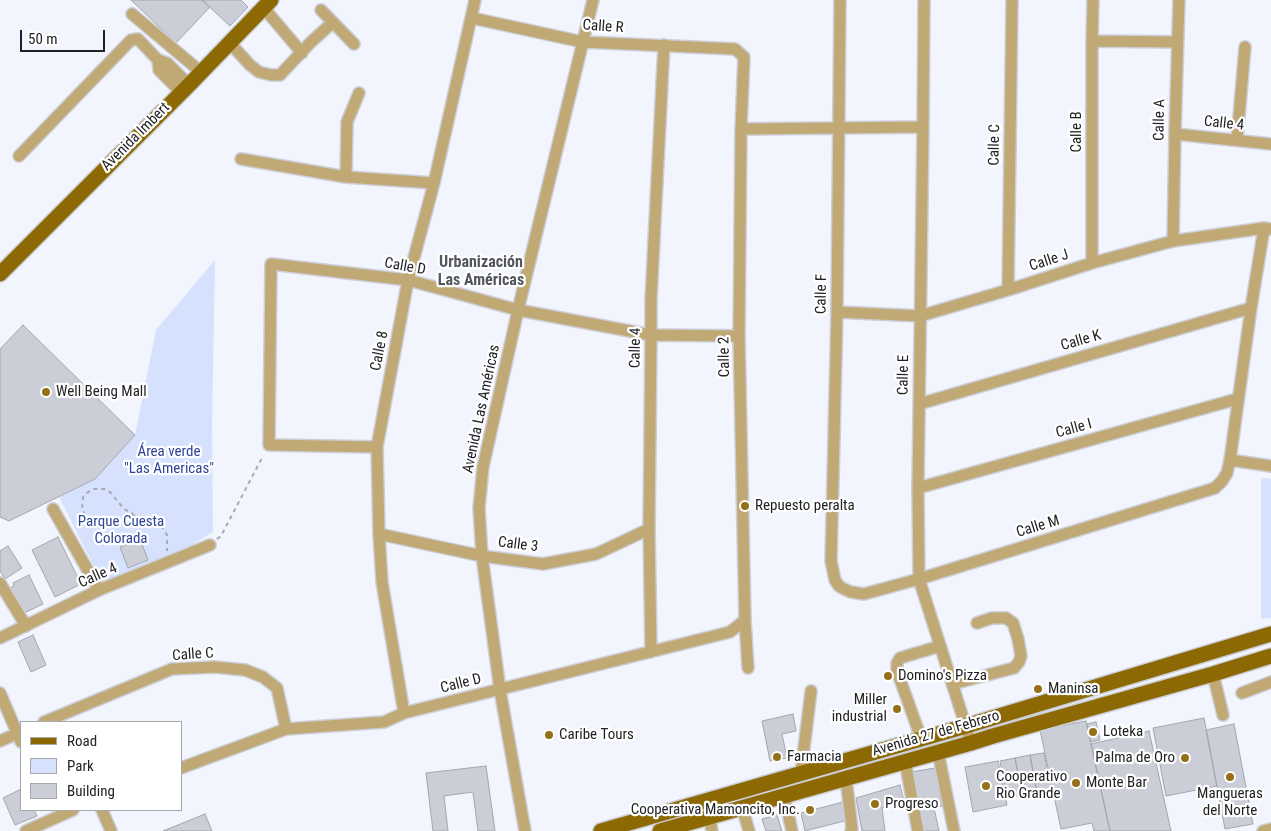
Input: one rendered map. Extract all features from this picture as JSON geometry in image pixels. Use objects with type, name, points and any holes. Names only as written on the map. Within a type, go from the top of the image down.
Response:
[{"type":"main road","name":"Avenida Imbert","points":[[0,274],[267,4]]},
{"type":"main road","name":"Avenida 27 de Febrero","points":[[601,831],[966,726],[1271,634]]},
{"type":"main road","name":"Avenida 27 de Febrero","points":[[660,831],[711,824],[742,807],[1271,656]]},
{"type":"street","name":"Calle 8","points":[[404,713],[382,582],[377,446],[408,280],[434,183],[475,0]]},
{"type":"street","name":"Avenida Las Américas","points":[[525,831],[500,690],[482,556],[479,508],[483,467],[518,310],[593,0]]},
{"type":"street","name":"Calle F","points":[[839,586],[835,580],[831,561],[840,0]]},
{"type":"street","name":"Calle E","points":[[924,0],[918,488],[919,579],[971,743]]},
{"type":"street","name":"Calle C","points":[[1008,290],[1012,0]]},
{"type":"street","name":"Calle B","points":[[1092,263],[1093,0]]},
{"type":"street","name":"Calle A","points":[[1173,241],[1179,0]]},
{"type":"street","points":[[267,4],[302,52]]},
{"type":"street","points":[[321,10],[354,44]]},
{"type":"street","points":[[132,14],[201,72]]},
{"type":"street","name":"Calle R","points":[[472,18],[583,42],[735,49]]},
{"type":"street","points":[[230,42],[250,65],[259,72],[280,75],[333,22]]},
{"type":"street","points":[[19,156],[131,40],[138,39],[158,60],[159,70],[185,89]]},
{"type":"street","points":[[1092,41],[1177,42]]},
{"type":"street","name":"Calle 4","points":[[652,652],[649,529],[650,335],[664,45]]},
{"type":"street","points":[[1238,140],[1245,47]]},
{"type":"street","name":"Calle 2","points":[[735,49],[744,58],[739,336],[748,668]]},
{"type":"street","points":[[346,176],[347,122],[359,93]]},
{"type":"street","points":[[742,129],[923,127]]},
{"type":"street","name":"Calle 4","points":[[1175,134],[1271,144]]},
{"type":"street","points":[[241,159],[346,176],[434,183]]},
{"type":"street","name":"Calle J","points":[[836,312],[920,316],[1092,263],[1173,241],[1268,229]]},
{"type":"street","name":"Calle M","points":[[839,586],[844,590],[864,594],[919,579],[1215,488],[1227,473],[1230,460],[1251,308],[1268,229]]},
{"type":"street","name":"Calle D","points":[[269,445],[271,264],[408,280],[518,310],[650,335],[739,336]]},
{"type":"street","name":"Calle K","points":[[919,404],[1251,308]]},
{"type":"street","name":"Calle I","points":[[918,488],[1237,400]]},
{"type":"street","points":[[269,445],[377,446]]},
{"type":"street","points":[[1230,460],[1271,466]]},
{"type":"street","points":[[53,510],[100,590]]},
{"type":"street","name":"Calle 3","points":[[379,534],[482,556],[543,564],[596,554],[649,529]]},
{"type":"street","name":"Calle 4","points":[[0,638],[100,590],[210,545]]},
{"type":"street","points":[[0,583],[26,626]]},
{"type":"street","points":[[952,684],[1014,668],[1019,662],[1021,656],[1013,623],[1006,618],[992,618],[977,623]]},
{"type":"street","name":"Calle D","points":[[182,768],[286,729],[384,722],[404,713],[730,632],[746,620]]},
{"type":"street","points":[[921,738],[897,671],[897,663],[900,658],[940,646]]},
{"type":"street","name":"Calle C","points":[[46,721],[172,669],[214,667],[244,670],[262,677],[277,688],[286,729]]},
{"type":"street","points":[[1213,674],[1223,715]]},
{"type":"street","points":[[1242,693],[1271,682]]},
{"type":"street","points":[[801,773],[811,691]]},
{"type":"street","points":[[0,693],[20,736],[0,741]]},
{"type":"street","points":[[938,752],[954,831]]},
{"type":"street","points":[[904,761],[918,831]]},
{"type":"street","points":[[846,778],[851,831]]},
{"type":"street","points":[[784,795],[792,831]]},
{"type":"street","points":[[706,800],[711,824]]},
{"type":"street","points":[[742,807],[749,831]]},
{"type":"street","points":[[26,831],[53,814],[68,811]]},
{"type":"street","points":[[102,811],[111,831]]},
{"type":"street","points":[[1263,831],[1271,829]]},
{"type":"path","points":[[210,545],[221,536],[269,445]]},
{"type":"path","points":[[134,516],[124,509],[110,492],[104,489],[93,489],[83,497],[82,509],[87,519],[91,522],[104,524],[121,517],[134,516],[157,521],[167,535],[166,563]]},
{"type":"green space","name":"Área verde \"Las Americas\"","points":[[215,260],[212,424],[213,532],[192,545],[102,582],[59,497],[95,479],[135,435],[156,330]]},
{"type":"green space","points":[[1261,478],[1271,479],[1271,618],[1261,619]]},
{"type":"building","points":[[131,0],[202,0],[210,7],[176,43]]},
{"type":"building","points":[[202,0],[241,0],[248,7],[230,26]]},
{"type":"building","name":"Well Being Mall","points":[[23,325],[135,435],[95,479],[9,521],[0,517],[0,349]]},
{"type":"building","points":[[58,537],[81,584],[55,597],[32,550]]},
{"type":"building","points":[[140,539],[148,560],[128,568],[120,547]]},
{"type":"building","points":[[8,546],[22,568],[5,579],[0,571],[0,551]]},
{"type":"building","points":[[29,575],[43,604],[22,614],[10,588],[14,586],[13,583]]},
{"type":"building","points":[[33,635],[46,665],[31,672],[18,642]]},
{"type":"building","points":[[793,714],[796,731],[782,734],[787,758],[770,761],[762,721]]},
{"type":"building","name":"Palma de Oro","points":[[1204,718],[1217,786],[1166,796],[1153,728]]},
{"type":"building","name":"Monte Bar","points":[[1086,721],[1110,831],[1094,831],[1092,823],[1061,829],[1040,730]]},
{"type":"building","name":"Loteka","points":[[1096,722],[1100,740],[1091,742],[1087,724]]},
{"type":"building","name":"Mangueras del Norte","points":[[1234,724],[1253,824],[1225,829],[1206,730]]},
{"type":"building","points":[[1149,731],[1171,831],[1110,831],[1091,744]]},
{"type":"building","points":[[1044,753],[1051,790],[1037,793],[1030,755]]},
{"type":"building","points":[[1030,755],[1037,793],[1022,795],[1015,758]]},
{"type":"building","points":[[1015,758],[1022,795],[1007,798],[1000,761]]},
{"type":"building","name":"Cooperativo Rio Grande","points":[[998,761],[1007,805],[973,812],[965,767]]},
{"type":"building","points":[[486,766],[495,831],[478,831],[473,792],[444,796],[448,831],[433,831],[426,773]]},
{"type":"building","points":[[935,768],[942,806],[934,808],[939,831],[922,831],[911,772]]},
{"type":"building","name":"Progreso","points":[[900,785],[904,801],[882,808],[885,831],[862,831],[856,798]]},
{"type":"building","points":[[20,790],[20,811],[34,811],[37,816],[15,825],[3,798]]},
{"type":"building","points":[[843,802],[848,820],[805,831],[801,813]]},
{"type":"building","points":[[205,814],[212,831],[163,831]]},
{"type":"building","points":[[777,815],[782,831],[766,831],[762,819]]},
{"type":"place","name":"Well Being Mall","points":[[46,392]]},
{"type":"place","name":"Repuesto peralta","points":[[745,506]]},
{"type":"place","name":"Domino's Pizza","points":[[888,676]]},
{"type":"place","name":"Maninsa","points":[[1038,689]]},
{"type":"place","name":"Miller industrial","points":[[897,709]]},
{"type":"place","name":"Loteka","points":[[1093,732]]},
{"type":"place","name":"Caribe Tours","points":[[549,735]]},
{"type":"place","name":"Farmacia","points":[[777,757]]},
{"type":"place","name":"Palma de Oro","points":[[1185,758]]},
{"type":"place","name":"Mangueras del Norte","points":[[1230,777]]},
{"type":"place","name":"Monte Bar","points":[[1076,783]]},
{"type":"place","name":"Cooperativo Rio Grande","points":[[986,786]]},
{"type":"place","name":"Progreso","points":[[875,804]]},
{"type":"place","name":"Cooperativa Mamoncito, Inc.","points":[[810,810]]},
{"type":"district","name":"Urbanización Las Américas","points":[[481,272]]},
{"type":"park label","name":"Parque Cuesta Colorada","points":[[121,530]]}]
